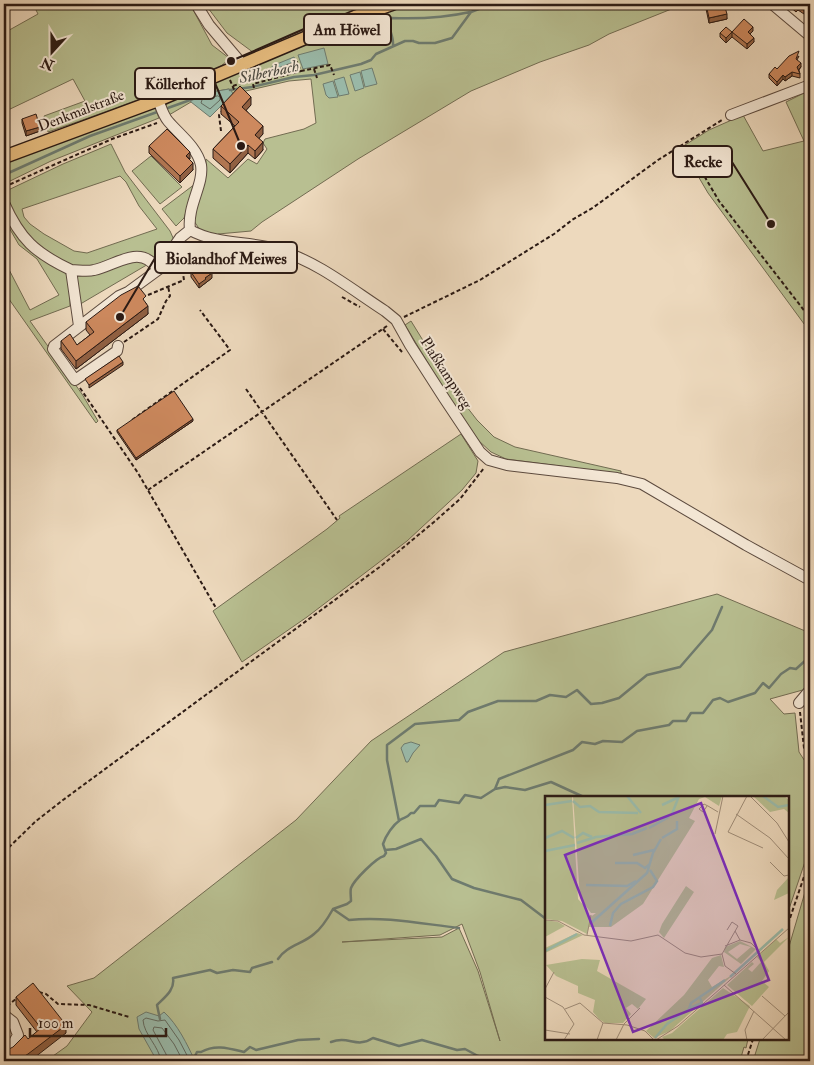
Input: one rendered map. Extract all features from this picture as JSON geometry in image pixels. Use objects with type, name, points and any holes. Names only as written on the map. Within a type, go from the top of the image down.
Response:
[{"type":"main road","name":"Denkmalstraße","points":[[4,157],[162,110],[242,64],[355,17],[392,4]]},
{"type":"street","points":[[196,4],[209,25],[242,64]]},
{"type":"street","points":[[772,4],[810,36]]},
{"type":"street","points":[[731,116],[810,85]]},
{"type":"street","points":[[118,346],[117,351],[75,380],[53,349],[54,346],[78,326],[158,270],[180,238],[190,230],[190,210],[201,174],[198,156],[162,110]]},
{"type":"street","points":[[4,203],[19,232],[32,247],[50,260],[71,270],[94,270],[130,256],[142,257],[153,262],[158,270]]},
{"type":"street","name":"Plaßkampweg","points":[[190,230],[206,237],[277,249],[307,260],[385,310],[392,325],[410,345],[480,452],[489,460]]},
{"type":"street","points":[[71,270],[78,326]]},
{"type":"street","points":[[489,460],[507,465],[617,478],[642,484],[810,580]]},
{"type":"street","points":[[799,703],[810,690]]},
{"type":"street","points":[[4,1015],[13,1022],[18,1035],[10,1049],[4,1052]]},
{"type":"path","points":[[234,87],[257,78],[262,74],[298,62],[301,71]]},
{"type":"path","points":[[254,87],[258,82],[330,64],[334,75]]},
{"type":"path","points":[[314,68],[317,78]]},
{"type":"path","points":[[257,78],[258,82]]},
{"type":"path","points":[[230,82],[234,87],[234,96]]},
{"type":"path","points":[[221,131],[219,115],[228,104]]},
{"type":"path","points":[[4,187],[112,139],[162,110]]},
{"type":"path","points":[[148,490],[392,325],[480,280],[594,207],[707,128],[731,116]]},
{"type":"path","points":[[682,145],[693,157],[719,201],[810,318]]},
{"type":"path","points":[[148,294],[184,280],[182,266],[172,250]]},
{"type":"path","points":[[118,346],[158,319],[170,296],[168,286]]},
{"type":"path","points":[[342,297],[365,310]]},
{"type":"path","points":[[127,423],[230,350],[200,310]]},
{"type":"path","points":[[382,321],[392,325]]},
{"type":"path","points":[[75,380],[148,490],[216,608]]},
{"type":"path","points":[[246,389],[337,520]]},
{"type":"path","points":[[4,852],[49,811],[382,566],[460,499],[482,472],[489,460]]},
{"type":"path","points":[[799,703],[804,748],[810,760]]},
{"type":"path","points":[[789,921],[810,858]]},
{"type":"path","points":[[33,990],[46,994],[58,1004],[89,1005],[129,1017]]},
{"type":"path","points":[[4,1010],[18,996]]},
{"type":"path","points":[[746,1061],[753,1040]]},
{"type":"shaded area","points":[[33,4],[190,4],[212,45],[229,58],[218,68],[203,76],[48,132],[44,116],[85,101],[73,79],[6,111],[4,115],[4,33],[38,14]]},
{"type":"shaded area","points":[[205,4],[379,4],[254,53],[227,33]]},
{"type":"shaded area","points":[[404,4],[684,4],[609,34],[589,45],[540,62],[471,91],[358,159],[251,231],[218,234],[216,236],[200,230],[194,221],[193,214],[205,180],[206,159],[228,178],[248,159],[257,164],[267,149],[263,143],[265,139],[304,129],[316,123],[311,79],[289,81],[233,94],[229,89],[206,93],[190,98],[191,102],[169,115],[166,106],[168,102],[373,15]]},
{"type":"shaded area","points":[[810,90],[810,332],[708,193],[688,159],[682,152],[677,150],[709,130],[743,115],[763,151],[804,141],[786,102]]},
{"type":"shaded area","points":[[154,106],[159,118],[51,161],[4,184],[4,164]]},
{"type":"shaded area","points":[[111,144],[125,172],[170,231],[174,240],[159,263],[152,258],[85,267],[73,266],[39,249],[15,218],[4,192]],"holes":[[[120,176],[126,182],[139,206],[157,229],[87,253],[74,251],[44,234],[24,217],[22,209]]]},
{"type":"shaded area","points":[[151,156],[182,187],[160,204],[132,171]]},
{"type":"shaded area","points":[[195,184],[184,218],[176,226],[162,209]]},
{"type":"shaded area","points":[[4,210],[10,220],[63,270],[70,280],[70,306],[30,321],[82,394],[98,421],[96,423],[4,292],[4,260],[30,310],[59,295],[37,259],[19,245],[4,219]]},
{"type":"shaded area","points":[[131,260],[150,263],[77,306],[75,280],[78,274]]},
{"type":"shaded area","points":[[411,321],[453,389],[477,420],[494,437],[515,447],[621,471],[621,474],[506,459],[491,452],[479,441],[448,396],[405,325]]},
{"type":"shaded area","points":[[461,434],[478,461],[476,473],[462,490],[407,541],[307,617],[242,662],[213,611],[327,529],[340,518],[339,516]]},
{"type":"shaded area","points":[[717,594],[810,633],[810,688],[770,699],[784,714],[795,713],[799,752],[810,769],[810,847],[789,909],[789,796],[545,796],[545,1040],[748,1040],[740,1061],[46,1061],[67,1046],[92,1012],[67,986],[94,978],[296,820],[371,741],[504,652]],"holes":[[[462,924],[480,972],[500,1041],[478,971],[459,928],[442,937],[342,942],[440,935]]]},
{"type":"shaded area","points":[[810,700],[810,753],[806,741],[805,726],[806,711]]},
{"type":"shaded area","points":[[810,875],[810,1061],[753,1061],[760,1040],[789,1040],[789,947]]},
{"type":"water","points":[[324,48],[328,64],[303,69],[298,55]]},
{"type":"water","points":[[294,57],[296,61],[273,70],[272,66]]},
{"type":"water","points":[[372,68],[377,84],[365,87],[361,71]]},
{"type":"water","points":[[360,72],[364,88],[355,91],[350,75]]},
{"type":"water","points":[[344,77],[349,94],[339,96],[334,80]]},
{"type":"water","points":[[333,81],[338,97],[329,98],[326,95],[323,84]]},
{"type":"water","points":[[229,89],[233,94],[210,117],[191,102],[190,98]]},
{"type":"water","points":[[411,742],[420,745],[408,762],[406,762],[401,748],[404,744]]},
{"type":"water","points":[[146,1012],[159,1016],[164,1012],[169,1017],[178,1029],[195,1061],[157,1061],[139,1029],[137,1017]]},
{"type":"building","points":[[706,4],[724,4],[727,14],[709,18]]},
{"type":"building","points":[[792,4],[809,4],[804,10],[798,5],[796,7]]},
{"type":"building","points":[[744,19],[753,27],[748,32],[754,38],[747,44],[732,32]]},
{"type":"building","points":[[726,27],[732,32],[726,38],[720,33]]},
{"type":"building","points":[[799,51],[796,59],[801,63],[797,67],[800,74],[792,72],[785,77],[783,75],[777,82],[769,74],[775,67],[777,69],[789,56]]},
{"type":"building","points":[[240,86],[251,97],[242,107],[263,126],[255,135],[263,142],[255,151],[248,145],[230,164],[213,149],[239,122],[221,106]]},
{"type":"building","points":[[36,114],[40,127],[26,131],[22,119]]},
{"type":"building","points":[[167,129],[190,152],[186,156],[193,163],[180,176],[149,146]]},
{"type":"building","points":[[203,260],[212,273],[199,284],[191,272]]},
{"type":"building","points":[[138,286],[146,296],[143,299],[148,306],[76,361],[61,341],[70,334],[77,345],[94,332],[86,322],[121,295]]},
{"type":"building","points":[[119,356],[123,362],[89,385],[85,379]]},
{"type":"building","points":[[174,391],[193,419],[136,458],[117,430]]},
{"type":"building","points":[[33,983],[66,1025],[16,1061],[4,1061],[4,1050],[13,1047],[25,1035],[28,1039],[41,1028],[16,997]]},
{"type":"waterway","name":"Silberbach","points":[[230,90],[294,77],[314,75],[361,64],[371,60],[376,54],[405,41],[435,43],[452,38],[471,12],[484,7],[503,4]]},
{"type":"waterway","points":[[393,46],[388,21],[391,18],[431,18],[470,12]]},
{"type":"waterway","name":"Silberbach","points":[[165,109],[193,99]]},
{"type":"waterway","name":"Silberbach","points":[[4,175],[90,136],[160,111]]},
{"type":"waterway","points":[[399,821],[387,760],[387,745],[415,724],[459,720],[468,712],[498,701],[536,701],[550,695],[566,697],[577,690],[591,704],[619,698],[647,675],[680,667],[712,630],[722,607]]},
{"type":"waterway","points":[[278,959],[285,951],[317,932],[333,909],[351,901],[353,884],[386,853],[383,844],[390,830],[397,822],[414,813],[420,806],[435,806],[439,800],[459,803],[465,795],[481,798],[495,789],[499,779],[573,750],[582,742],[595,744],[603,741],[622,742],[637,731],[669,725],[673,721],[686,721],[691,713],[703,713],[713,700],[720,698],[728,702],[755,693],[763,683],[769,688],[781,674],[790,668],[796,669],[807,659],[810,660]]},
{"type":"waterway","points":[[495,789],[505,787],[525,790],[551,782],[582,796]]},
{"type":"waterway","points":[[385,850],[396,849],[421,839],[452,879],[474,888],[521,900],[545,918]]},
{"type":"waterway","points":[[333,909],[349,920],[390,920],[459,928]]},
{"type":"waterway","points":[[160,1019],[157,1005],[171,990],[173,978],[210,970],[217,973],[233,970],[250,972],[252,968],[272,962]]},
{"type":"waterway","points":[[331,1042],[337,1040],[362,1042],[373,1038],[399,1046],[422,1040],[457,1050],[465,1049],[478,1056],[504,1061]]},
{"type":"waterway","points":[[186,1061],[194,1058],[197,1052],[217,1047],[244,1052],[250,1047],[256,1050],[298,1040],[319,1039]]},
{"type":"waterway","points":[[509,1061],[515,1061]]},
{"type":"place","name":"Am Höwel","points":[[231,61]]},
{"type":"place","name":"Köllerhof","points":[[241,146]]},
{"type":"place","name":"Recke","points":[[771,224]]},
{"type":"place","name":"Biolandhof Meiwes","points":[[120,317]]}]
